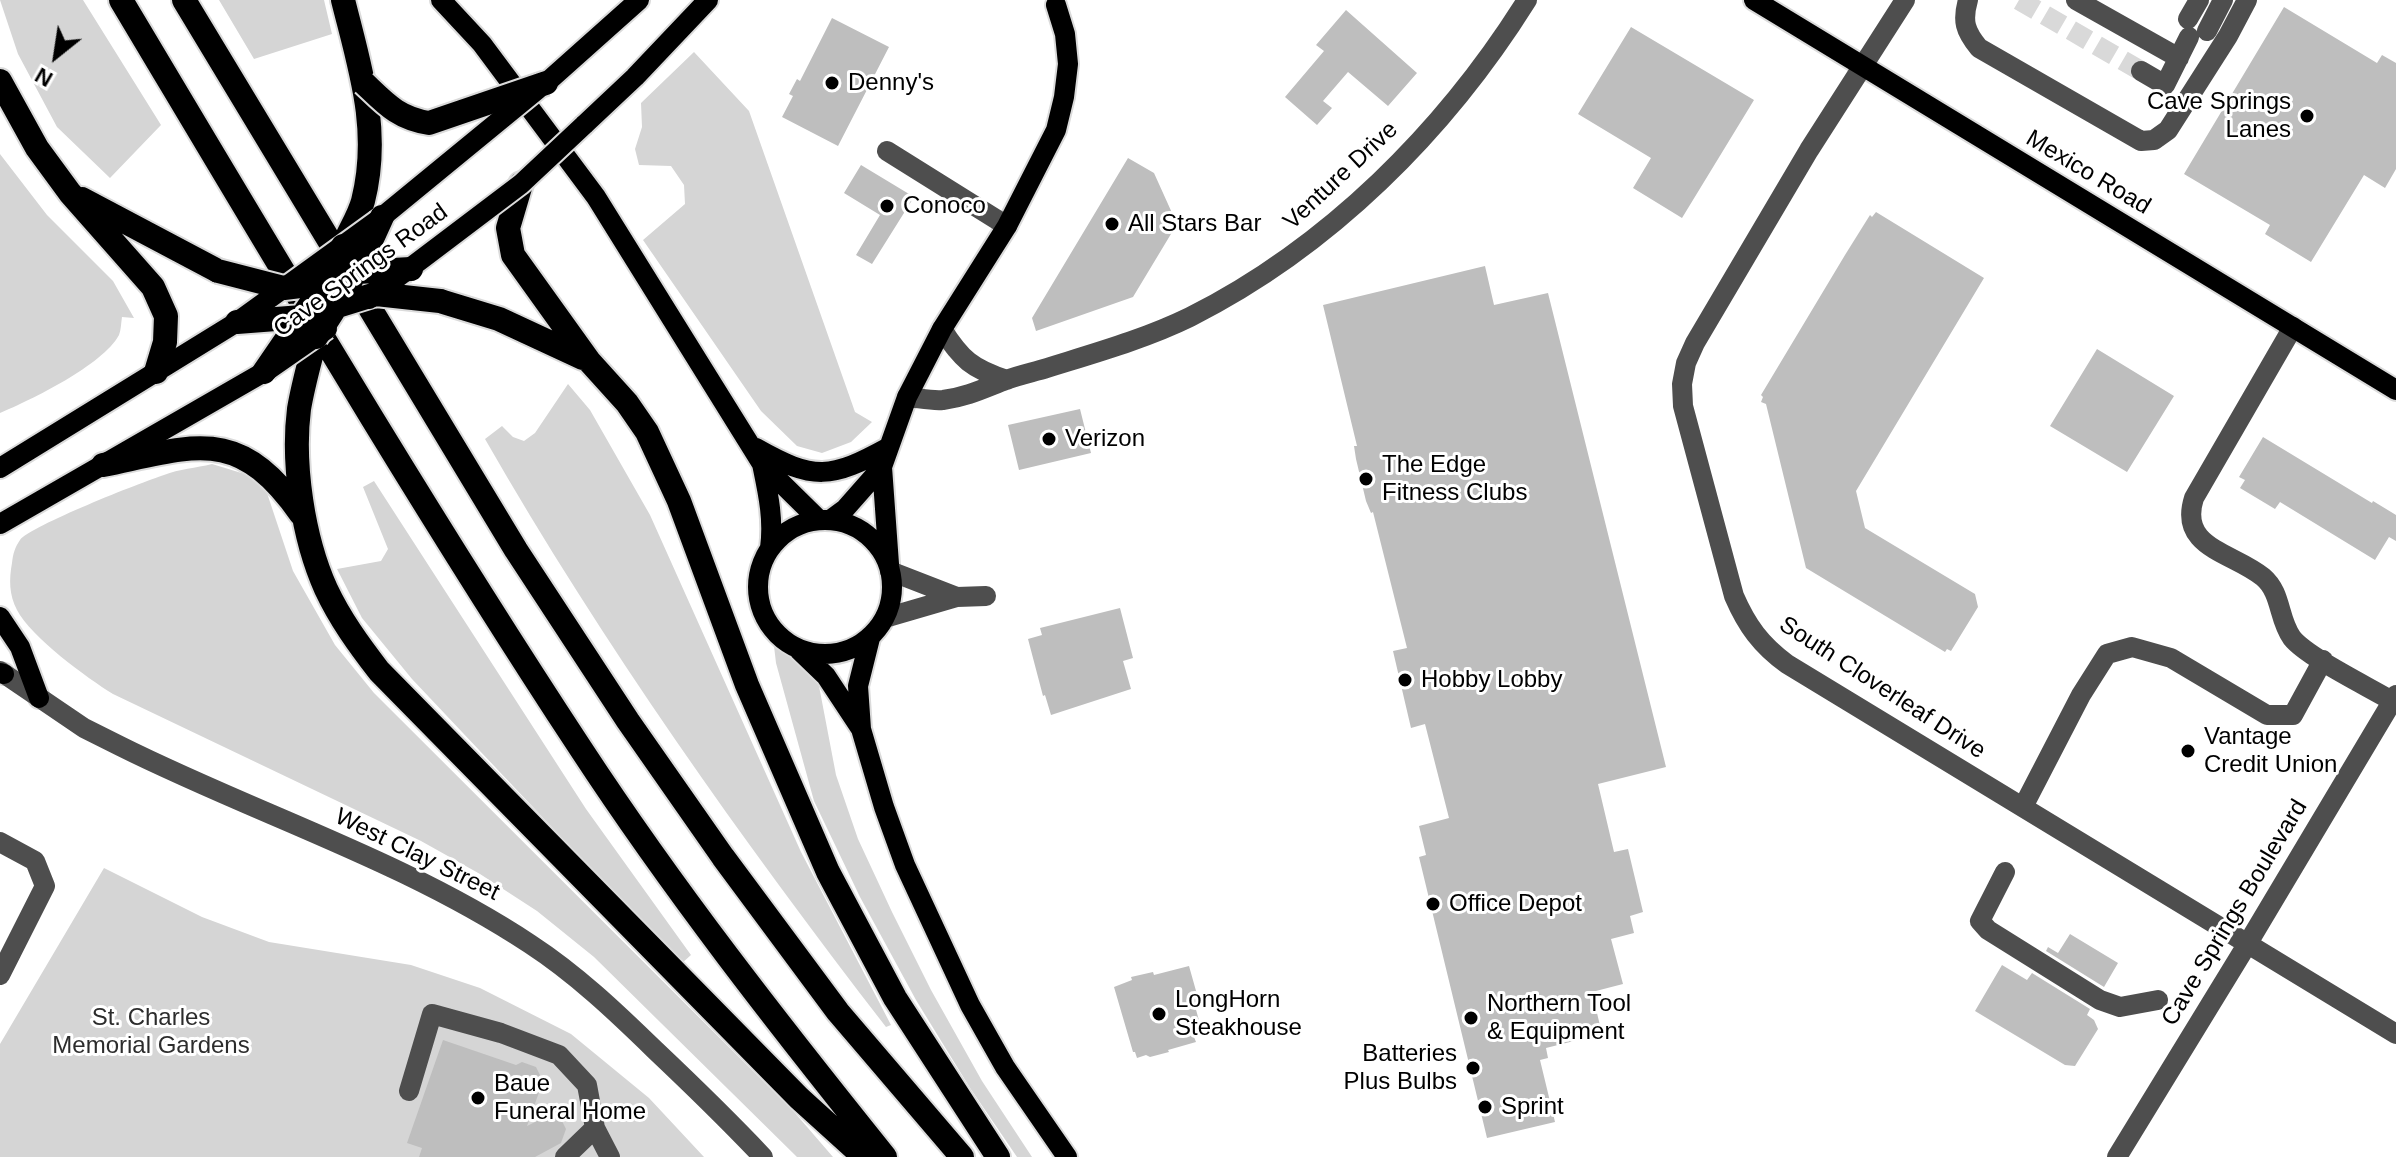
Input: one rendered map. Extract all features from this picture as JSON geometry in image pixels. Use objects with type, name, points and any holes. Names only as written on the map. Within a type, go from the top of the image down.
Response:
[{"type":"highway","points":[[121,0],[463,565],[582,751],[678,889],[803,1055],[885,1157]]},
{"type":"highway","points":[[184,0],[509,537],[628,721],[723,857],[838,1012],[962,1157]]},
{"type":"highway","points":[[343,0],[364,83],[372,147],[363,203],[325,283],[309,327],[299,410],[298,478],[325,588],[350,633],[379,671],[799,1098],[864,1157]]},
{"type":"highway","points":[[0,81],[37,148],[70,193],[153,287],[166,316],[165,342],[156,372]]},
{"type":"highway","points":[[364,83],[393,110],[409,119],[429,123],[546,83]]},
{"type":"highway","points":[[521,184],[508,228],[513,255],[589,361],[627,403],[647,432],[668,476],[762,723],[828,872],[895,998],[998,1157]]},
{"type":"highway","points":[[70,193],[218,271],[284,288],[325,283],[357,272],[411,269]]},
{"type":"highway","points":[[339,306],[382,217]]},
{"type":"highway","points":[[264,372],[309,327],[339,306],[376,294],[440,301],[499,319],[589,361]]},
{"type":"highway","points":[[237,322],[309,327]]},
{"type":"highway","points":[[103,465],[192,447],[218,449],[244,457],[266,471],[283,488],[306,520]]},
{"type":"main road","points":[[441,0],[482,44],[596,197],[762,464],[824,520]]},
{"type":"main road","name":"Cave Springs Road","points":[[1,467],[237,322],[343,246],[546,83],[639,0]]},
{"type":"main road","name":"Cave Springs Road","points":[[309,327],[376,294],[521,184],[635,77],[708,0]]},
{"type":"main road","name":"Mexico Road","points":[[1754,0],[2396,390]]},
{"type":"main road","points":[[824,520],[845,509],[882,467],[907,397],[942,329],[1007,226],[1056,130],[1068,64],[1065,34],[1055,2]]},
{"type":"main road","name":"Cave Springs Road","points":[[3,527],[264,372]]},
{"type":"main road","points":[[750,445],[788,466],[818,473],[853,467],[889,447]]},
{"type":"main road","points":[[762,464],[770,503],[770,548]]},
{"type":"main road","points":[[882,467],[893,586],[890,607],[870,638],[858,686],[861,729],[905,865],[970,1005],[1005,1067],[1067,1157]]},
{"type":"main road","points":[[861,729],[826,676],[799,650],[780,638],[766,620],[758,599],[758,577],[765,555],[778,537],[797,525],[824,520],[841,521],[861,530],[878,545],[889,567]]},
{"type":"main road","points":[[0,617],[20,647],[39,698]]},
{"type":"main road","points":[[799,650],[821,655],[844,652],[870,638]]},
{"type":"street","name":"Venture Drive","points":[[907,397],[940,400],[974,394],[1007,380],[1122,345],[1187,318],[1273,270],[1310,243],[1369,192],[1398,162],[1476,74],[1527,0]]},
{"type":"street","name":"South Cloverleaf Drive","points":[[1905,0],[1809,150],[1686,363],[1682,384],[1683,406],[1734,596],[1756,638],[1787,664],[2396,1034]]},
{"type":"street","points":[[1968,0],[1963,18],[1967,33],[1979,48],[2141,141],[2154,140],[2168,130],[2228,36],[2247,0]]},
{"type":"street","points":[[2076,0],[2179,58]]},
{"type":"street","points":[[2141,71],[2165,85],[2179,58],[2198,49],[2194,31],[2199,0]]},
{"type":"street","points":[[2194,31],[2210,0]]},
{"type":"street","points":[[2194,31],[2223,0]]},
{"type":"street","points":[[887,151],[1007,226]]},
{"type":"street","points":[[2293,327],[2194,498],[2190,523],[2201,540],[2264,578],[2274,590],[2282,617],[2294,641],[2394,698]]},
{"type":"street","points":[[942,329],[967,362],[983,372],[1007,380]]},
{"type":"street","points":[[889,567],[957,597]]},
{"type":"street","points":[[885,618],[957,597],[986,596]]},
{"type":"street","points":[[2023,807],[2081,695],[2107,654],[2132,647],[2171,658],[2267,715],[2293,715],[2323,660]]},
{"type":"street","name":"West Clay Street","points":[[1,673],[84,728],[166,769],[419,880],[532,945],[621,1017],[763,1157]]},
{"type":"street","name":"Cave Springs Boulevard","points":[[2117,1157],[2394,698]]},
{"type":"street","points":[[0,842],[35,861],[45,886],[0,975]]},
{"type":"street","points":[[2005,872],[1980,921],[1988,930],[2100,1000],[2120,1007],[2158,1000]]},
{"type":"street","points":[[409,1091],[432,1014],[501,1033],[559,1055],[587,1085],[595,1128],[610,1157]]},
{"type":"street","points":[[565,1157],[595,1128]]},
{"type":"green space","points":[[0,0],[83,0],[161,125],[110,178],[57,127],[18,54]]},
{"type":"green space","points":[[219,0],[324,0],[332,34],[254,59]]},
{"type":"green space","points":[[694,52],[749,111],[855,412],[872,422],[851,442],[822,453],[797,446],[761,411],[643,240],[685,204],[684,185],[671,166],[639,165],[635,149],[642,127],[641,103]]},
{"type":"green space","points":[[0,154],[47,215],[113,281],[134,318],[122,317],[119,335],[98,358],[47,391],[0,413]]},
{"type":"green space","points":[[568,384],[590,410],[650,515],[801,852],[891,1025],[886,1027],[832,956],[675,740],[577,591],[485,439],[502,426],[513,437],[524,441],[535,433]]},
{"type":"green space","points":[[212,464],[248,475],[267,493],[293,571],[335,645],[374,693],[795,1113],[833,1157],[797,1157],[594,957],[537,911],[421,841],[113,694],[60,656],[24,621],[12,599],[10,575],[16,548],[28,533],[134,486],[170,473]]},
{"type":"green space","points":[[374,481],[586,809],[691,955],[681,964],[412,679],[362,618],[337,569],[381,561],[388,549],[363,487]]},
{"type":"green space","points":[[772,629],[802,659],[819,686],[836,775],[858,839],[892,912],[982,1081],[1032,1157],[1017,1157],[970,1088],[916,1000],[860,897],[814,801],[776,663]]},
{"type":"green space","name":"St. Charles Memorial Gardens","points":[[104,868],[202,917],[269,942],[411,965],[480,988],[571,1034],[649,1098],[704,1157],[0,1157],[0,1044]]},
{"type":"building","name":"Cave Springs Lanes","points":[[2284,7],[2377,63],[2382,55],[2396,63],[2396,169],[2385,188],[2364,175],[2311,262],[2265,234],[2270,225],[2184,174]]},
{"type":"building","points":[[1346,10],[1417,73],[1388,106],[1348,72],[1323,101],[1332,108],[1317,125],[1285,97],[1324,51],[1316,45]]},
{"type":"building","name":"Denny's","points":[[832,18],[889,47],[838,146],[782,117],[793,96],[789,94],[797,79],[800,81]]},
{"type":"building","points":[[1631,27],[1754,100],[1682,218],[1633,188],[1651,158],[1578,114]]},
{"type":"building","points":[[1128,158],[1154,173],[1177,224],[1133,297],[1036,331],[1032,318]]},
{"type":"building","name":"Conoco","points":[[861,165],[914,197],[872,264],[856,255],[880,215],[844,193]]},
{"type":"building","points":[[1876,212],[1984,278],[1856,491],[1865,528],[1975,594],[1978,607],[1951,651],[1947,649],[1945,652],[1806,568],[1766,404],[1761,402],[1761,395],[1845,255],[1870,215],[1872,217]]},
{"type":"building","points":[[1485,266],[1494,305],[1548,293],[1666,767],[1598,784],[1614,852],[1628,849],[1643,912],[1630,916],[1634,933],[1611,939],[1623,984],[1592,992],[1602,1034],[1546,1048],[1548,1058],[1540,1060],[1555,1122],[1487,1138],[1419,857],[1426,855],[1419,826],[1449,818],[1425,724],[1411,728],[1393,651],[1407,648],[1373,512],[1366,501],[1356,459],[1354,446],[1357,446],[1323,305]]},
{"type":"building","points":[[2097,349],[2174,396],[2127,472],[2050,426]]},
{"type":"building","name":"Verizon","points":[[1080,409],[1091,453],[1019,470],[1008,425]]},
{"type":"building","points":[[2263,437],[2396,515],[2396,541],[2389,537],[2375,560],[2280,502],[2275,509],[2240,488],[2245,480],[2239,477]]},
{"type":"building","points":[[1120,608],[1133,658],[1123,661],[1131,689],[1051,715],[1028,639],[1042,635],[1040,628]]},
{"type":"building","points":[[2070,934],[2118,963],[2104,987],[2046,951],[2048,947],[2058,953]]},
{"type":"building","points":[[2002,965],[2027,980],[2032,973],[2090,1009],[2087,1015],[2094,1020],[2098,1029],[2075,1066],[2065,1065],[1975,1011]]},
{"type":"building","name":"LongHorn Steakhouse","points":[[1189,966],[1200,1005],[1195,1006],[1203,1035],[1194,1037],[1196,1042],[1169,1052],[1137,1058],[1114,987],[1132,980],[1131,977]]},
{"type":"building","name":"Baue Funeral Home","points":[[443,1040],[516,1065],[522,1062],[536,1067],[543,1081],[527,1126],[557,1111],[566,1129],[561,1143],[535,1157],[419,1157],[422,1148],[407,1143]]},
{"type":"tunnel","points":[[2019,0],[2141,71]]},
{"type":"place","name":"Denny's","points":[[832,83]]},
{"type":"place","name":"Cave Springs Lanes","points":[[2307,116]]},
{"type":"place","name":"Conoco","points":[[887,206]]},
{"type":"place","name":"All Stars Bar","points":[[1112,224]]},
{"type":"place","name":"Verizon","points":[[1049,439]]},
{"type":"place","name":"The Edge Fitness Clubs","points":[[1366,479]]},
{"type":"place","name":"Hobby Lobby","points":[[1405,680]]},
{"type":"place","name":"Vantage Credit Union","points":[[2188,751]]},
{"type":"place","name":"Office Depot","points":[[1433,904]]},
{"type":"place","name":"LongHorn Steakhouse","points":[[1159,1014]]},
{"type":"place","name":"Northern Tool & Equipment","points":[[1471,1018]]},
{"type":"place","name":"Batteries Plus Bulbs","points":[[1473,1068]]},
{"type":"place","name":"Baue Funeral Home","points":[[478,1098]]},
{"type":"place","name":"Sprint","points":[[1485,1107]]}]
